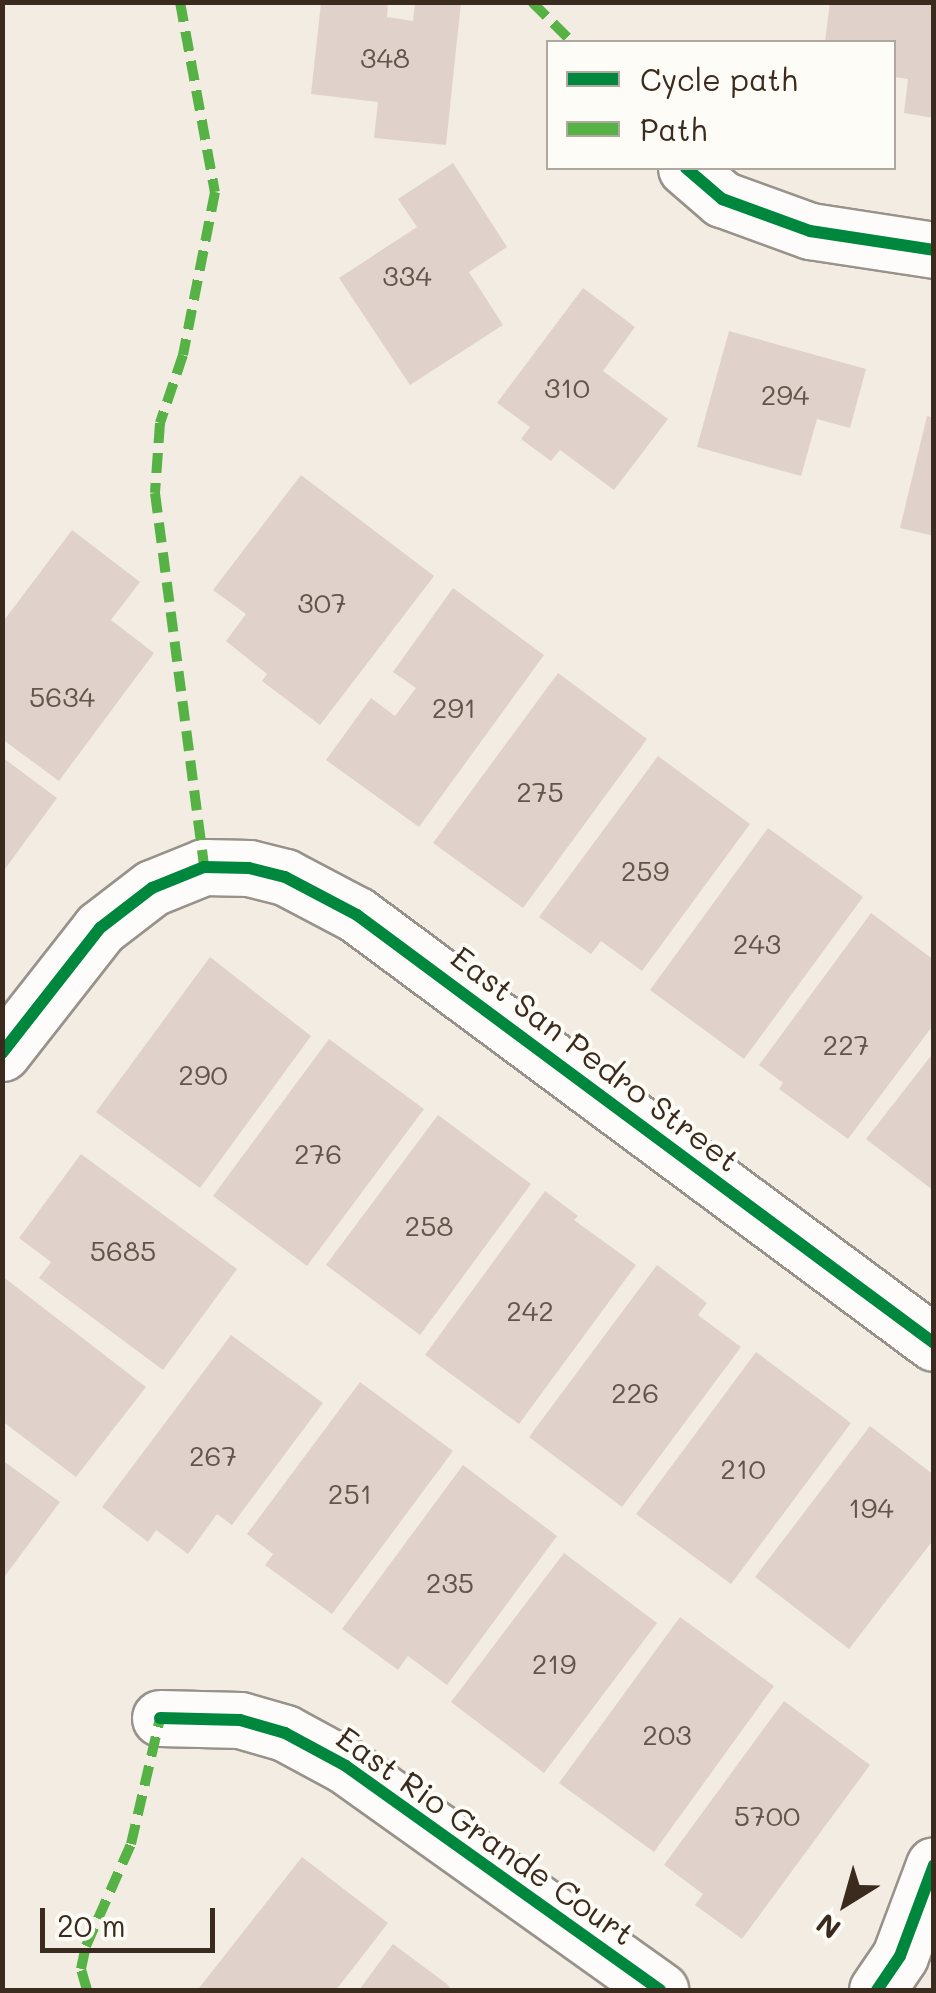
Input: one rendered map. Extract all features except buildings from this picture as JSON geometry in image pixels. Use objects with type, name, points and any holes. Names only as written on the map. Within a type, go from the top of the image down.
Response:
[{"type":"street","points":[[688,170],[722,199],[810,231],[934,250]]},
{"type":"street","name":"East San Pedro Street","points":[[2,1053],[100,928],[152,888],[204,867],[249,868],[285,878],[357,915],[934,1343]]},
{"type":"street","name":"East Rio Grande Court","points":[[160,1718],[240,1720],[285,1732],[346,1766],[660,1990]]},
{"type":"street","points":[[877,1990],[900,1956],[934,1865]]},
{"type":"marked path","points":[[180,2],[215,192],[183,355],[160,423],[155,493],[204,867]]},
{"type":"marked path","points":[[532,2],[570,40]]},
{"type":"marked path","points":[[87,1990],[81,1969],[86,1946],[131,1844],[160,1718]]},
{"type":"cycle path","points":[[688,170],[722,199],[810,231],[934,250]]},
{"type":"cycle path","points":[[2,1053],[100,928],[152,888],[204,867],[249,868],[285,877],[357,915],[934,1343]]},
{"type":"cycle path","points":[[160,1718],[240,1720],[285,1733],[346,1766],[660,1990]]},
{"type":"cycle path","points":[[877,1990],[900,1956],[934,1865]]}]
